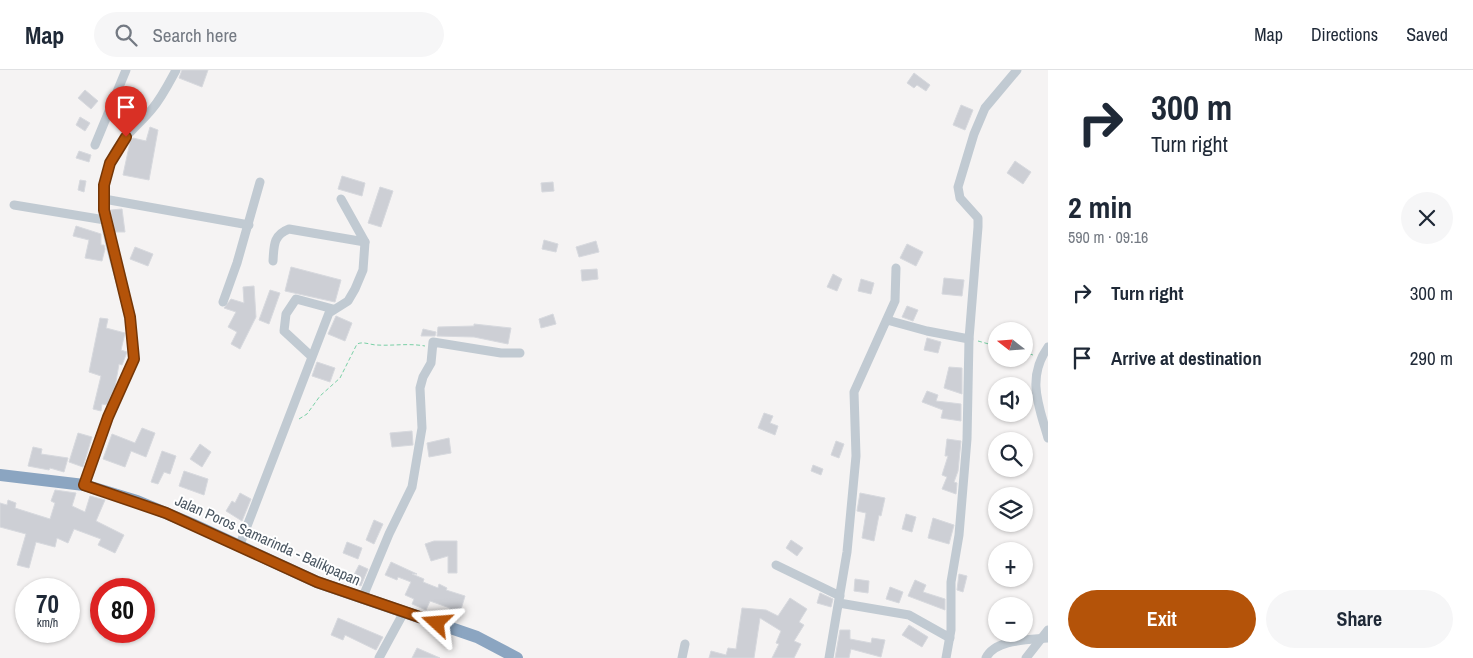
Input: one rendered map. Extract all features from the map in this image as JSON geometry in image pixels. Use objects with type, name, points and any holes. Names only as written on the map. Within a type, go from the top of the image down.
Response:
[{"type":"highway","name":"Jalan Poros Samarinda - Balikpapan","points":[[0,475],[84,485],[166,513],[317,582],[477,637],[502,655],[517,658]]},
{"type":"street","points":[[95,145],[126,70]]},
{"type":"street","points":[[84,485],[108,417],[134,359],[130,317],[105,220],[106,175],[113,155],[161,98],[176,70]]},
{"type":"street","points":[[946,658],[950,638],[952,582],[959,535],[967,439],[969,339],[978,222],[974,212],[960,198],[958,186],[974,134],[985,108],[1017,70]]},
{"type":"street","points":[[223,302],[249,225],[260,182]]},
{"type":"street","points":[[104,199],[249,225]]},
{"type":"street","points":[[239,547],[329,313],[348,301],[355,290],[363,270],[365,242],[341,200]]},
{"type":"street","points":[[14,205],[105,220]]},
{"type":"street","points":[[272,261],[274,241],[280,233],[289,229],[365,242]]},
{"type":"street","points":[[829,658],[847,552],[856,456],[853,400],[856,384],[895,301],[896,268]]},
{"type":"street","points":[[311,356],[284,331],[286,314],[296,299],[333,309]]},
{"type":"street","points":[[887,320],[927,331],[969,339]]},
{"type":"street","points":[[362,599],[389,534],[412,487],[421,436],[420,388],[433,356],[433,342],[520,353]]},
{"type":"street","points":[[1048,347],[1041,357],[1035,374],[1048,438]]},
{"type":"street","points":[[776,565],[839,600],[909,615],[950,638]]},
{"type":"street","points":[[379,658],[404,612]]},
{"type":"street","points":[[1026,658],[1044,639],[1048,630]]},
{"type":"street","points":[[986,658],[994,647],[1044,639]]},
{"type":"street","points":[[682,658],[685,644]]},
{"type":"path","points":[[969,339],[988,344]]},
{"type":"path","points":[[286,422],[307,414],[320,396],[340,378],[357,344],[361,342],[376,345],[404,344],[426,346],[433,342]]},
{"type":"path","points":[[1033,355],[1041,357]]},
{"type":"building","points":[[182,70],[208,70],[202,87],[179,78]]},
{"type":"building","points":[[914,73],[930,85],[926,91],[917,85],[914,88],[907,83]]},
{"type":"building","points":[[85,90],[98,101],[91,109],[78,98]]},
{"type":"building","points":[[961,105],[973,110],[965,130],[953,125]]},
{"type":"building","points":[[80,117],[90,123],[85,131],[76,125]]},
{"type":"building","points":[[150,127],[158,130],[149,180],[123,175],[130,142],[133,138],[146,141]]},
{"type":"building","points":[[79,151],[91,155],[89,162],[76,158]]},
{"type":"building","points":[[1015,161],[1031,172],[1023,184],[1007,173]]},
{"type":"building","points":[[342,176],[365,183],[362,196],[338,189]]},
{"type":"building","points":[[80,180],[86,181],[84,192],[78,190]]},
{"type":"building","points":[[553,182],[554,191],[542,192],[541,183]]},
{"type":"building","points":[[380,187],[393,191],[381,227],[368,223]]},
{"type":"building","points":[[122,209],[125,232],[114,232],[111,210]]},
{"type":"building","points":[[76,226],[101,234],[101,245],[104,245],[105,249],[102,261],[85,258],[89,240],[73,236]]},
{"type":"building","points":[[544,240],[558,244],[556,252],[542,249]]},
{"type":"building","points":[[596,241],[599,252],[579,257],[576,247]]},
{"type":"building","points":[[907,244],[923,252],[916,266],[900,258]]},
{"type":"building","points":[[135,247],[153,254],[148,266],[130,259]]},
{"type":"building","points":[[291,267],[341,280],[335,302],[285,291]]},
{"type":"building","points":[[597,269],[598,279],[582,281],[581,270]]},
{"type":"building","points":[[833,274],[842,279],[837,291],[827,287]]},
{"type":"building","points":[[944,278],[964,280],[962,296],[942,294]]},
{"type":"building","points":[[861,279],[874,283],[871,294],[858,291]]},
{"type":"building","points":[[254,286],[256,317],[240,349],[231,344],[237,332],[228,327],[236,312],[224,308],[231,299],[244,303],[243,287]]},
{"type":"building","points":[[270,290],[280,293],[269,324],[259,320]]},
{"type":"building","points":[[907,306],[918,310],[913,321],[902,317]]},
{"type":"building","points":[[553,314],[556,324],[541,328],[539,319]]},
{"type":"building","points":[[336,316],[352,323],[345,341],[328,334]]},
{"type":"building","points":[[100,318],[108,319],[106,328],[125,333],[121,350],[127,352],[122,365],[119,364],[115,387],[107,405],[102,404],[101,411],[93,409],[101,376],[89,372]]},
{"type":"building","points":[[474,324],[511,328],[508,344],[474,337],[437,336],[438,327],[474,326]]},
{"type":"building","points":[[423,329],[436,332],[435,336],[421,336]]},
{"type":"building","points":[[927,338],[941,342],[938,353],[924,350]]},
{"type":"building","points":[[317,362],[335,368],[330,382],[312,376]]},
{"type":"building","points":[[949,367],[962,368],[962,394],[944,388]]},
{"type":"building","points":[[927,391],[938,395],[936,401],[961,404],[961,421],[941,418],[943,410],[922,402]]},
{"type":"building","points":[[764,413],[773,416],[770,423],[778,426],[775,435],[758,428]]},
{"type":"building","points":[[142,428],[155,433],[146,457],[131,451],[125,467],[103,459],[112,434],[135,443]]},
{"type":"building","points":[[412,431],[413,445],[392,447],[390,433]]},
{"type":"building","points":[[78,433],[92,437],[83,467],[69,462]]},
{"type":"building","points":[[449,438],[451,453],[429,457],[427,443]]},
{"type":"building","points":[[947,439],[961,441],[958,471],[954,482],[957,483],[956,494],[942,489],[947,477],[942,475],[948,456],[945,456]]},
{"type":"building","points":[[836,441],[844,444],[839,458],[831,455]]},
{"type":"building","points":[[200,444],[211,452],[202,467],[190,459]]},
{"type":"building","points":[[33,447],[42,449],[41,454],[68,458],[64,472],[50,468],[49,470],[28,466]]},
{"type":"building","points":[[162,451],[176,456],[170,474],[164,472],[158,484],[151,482]]},
{"type":"building","points":[[813,465],[823,469],[821,475],[811,471]]},
{"type":"building","points":[[184,471],[208,479],[204,495],[179,486]]},
{"type":"building","points":[[55,490],[76,493],[72,506],[85,512],[90,496],[105,500],[96,521],[124,535],[115,553],[98,545],[101,539],[74,529],[68,543],[57,538],[55,547],[36,542],[29,568],[17,565],[26,534],[0,527],[0,503],[7,505],[8,500],[16,503],[15,508],[50,519],[55,503],[51,501]]},
{"type":"building","points":[[240,493],[251,499],[242,521],[226,511],[232,501],[235,503]]},
{"type":"building","points":[[860,493],[885,498],[881,516],[879,515],[874,541],[862,538],[866,513],[857,511]]},
{"type":"building","points":[[190,502],[198,506],[195,513],[186,509]]},
{"type":"building","points":[[906,514],[916,517],[912,532],[902,529]]},
{"type":"building","points":[[933,518],[954,525],[949,544],[928,538]]},
{"type":"building","points":[[374,520],[383,524],[374,544],[366,540]]},
{"type":"building","points":[[791,540],[803,548],[797,556],[786,548]]},
{"type":"building","points":[[434,541],[457,541],[457,573],[448,573],[448,556],[431,561],[425,544]]},
{"type":"building","points":[[347,542],[362,548],[358,559],[343,553]]},
{"type":"building","points":[[391,562],[417,574],[412,574],[424,579],[423,582],[438,588],[439,584],[447,588],[446,590],[465,596],[459,616],[448,613],[450,608],[430,601],[426,610],[412,604],[414,599],[405,595],[411,582],[398,577],[397,580],[385,575]]},
{"type":"building","points":[[359,565],[368,569],[361,586],[351,581]]},
{"type":"building","points":[[959,574],[967,576],[963,592],[957,590]]},
{"type":"building","points":[[855,579],[869,581],[868,593],[854,591]]},
{"type":"building","points":[[915,580],[926,585],[923,592],[945,599],[945,610],[908,596]]},
{"type":"building","points":[[890,587],[903,592],[899,603],[886,599]]},
{"type":"building","points":[[820,593],[833,599],[831,607],[817,603]]},
{"type":"building","points":[[790,598],[807,609],[799,622],[804,625],[794,641],[801,644],[794,658],[772,658],[779,644],[776,643],[781,631],[760,618],[754,658],[709,658],[711,651],[726,655],[728,648],[736,649],[742,608],[766,610],[778,616]]},
{"type":"building","points":[[338,618],[383,637],[376,650],[345,635],[343,640],[331,635]]},
{"type":"building","points":[[909,625],[928,637],[922,647],[902,635]]},
{"type":"building","points":[[840,630],[850,630],[850,639],[871,643],[872,638],[885,640],[881,657],[851,649],[849,658],[835,658]]},
{"type":"building","points":[[417,648],[440,658],[412,658]]},
{"type":"route","points":[[126,137],[113,155],[106,175],[104,210],[107,229],[130,317],[134,359],[115,399],[84,485],[137,501],[166,513],[317,582],[362,599],[437,623]]}]
